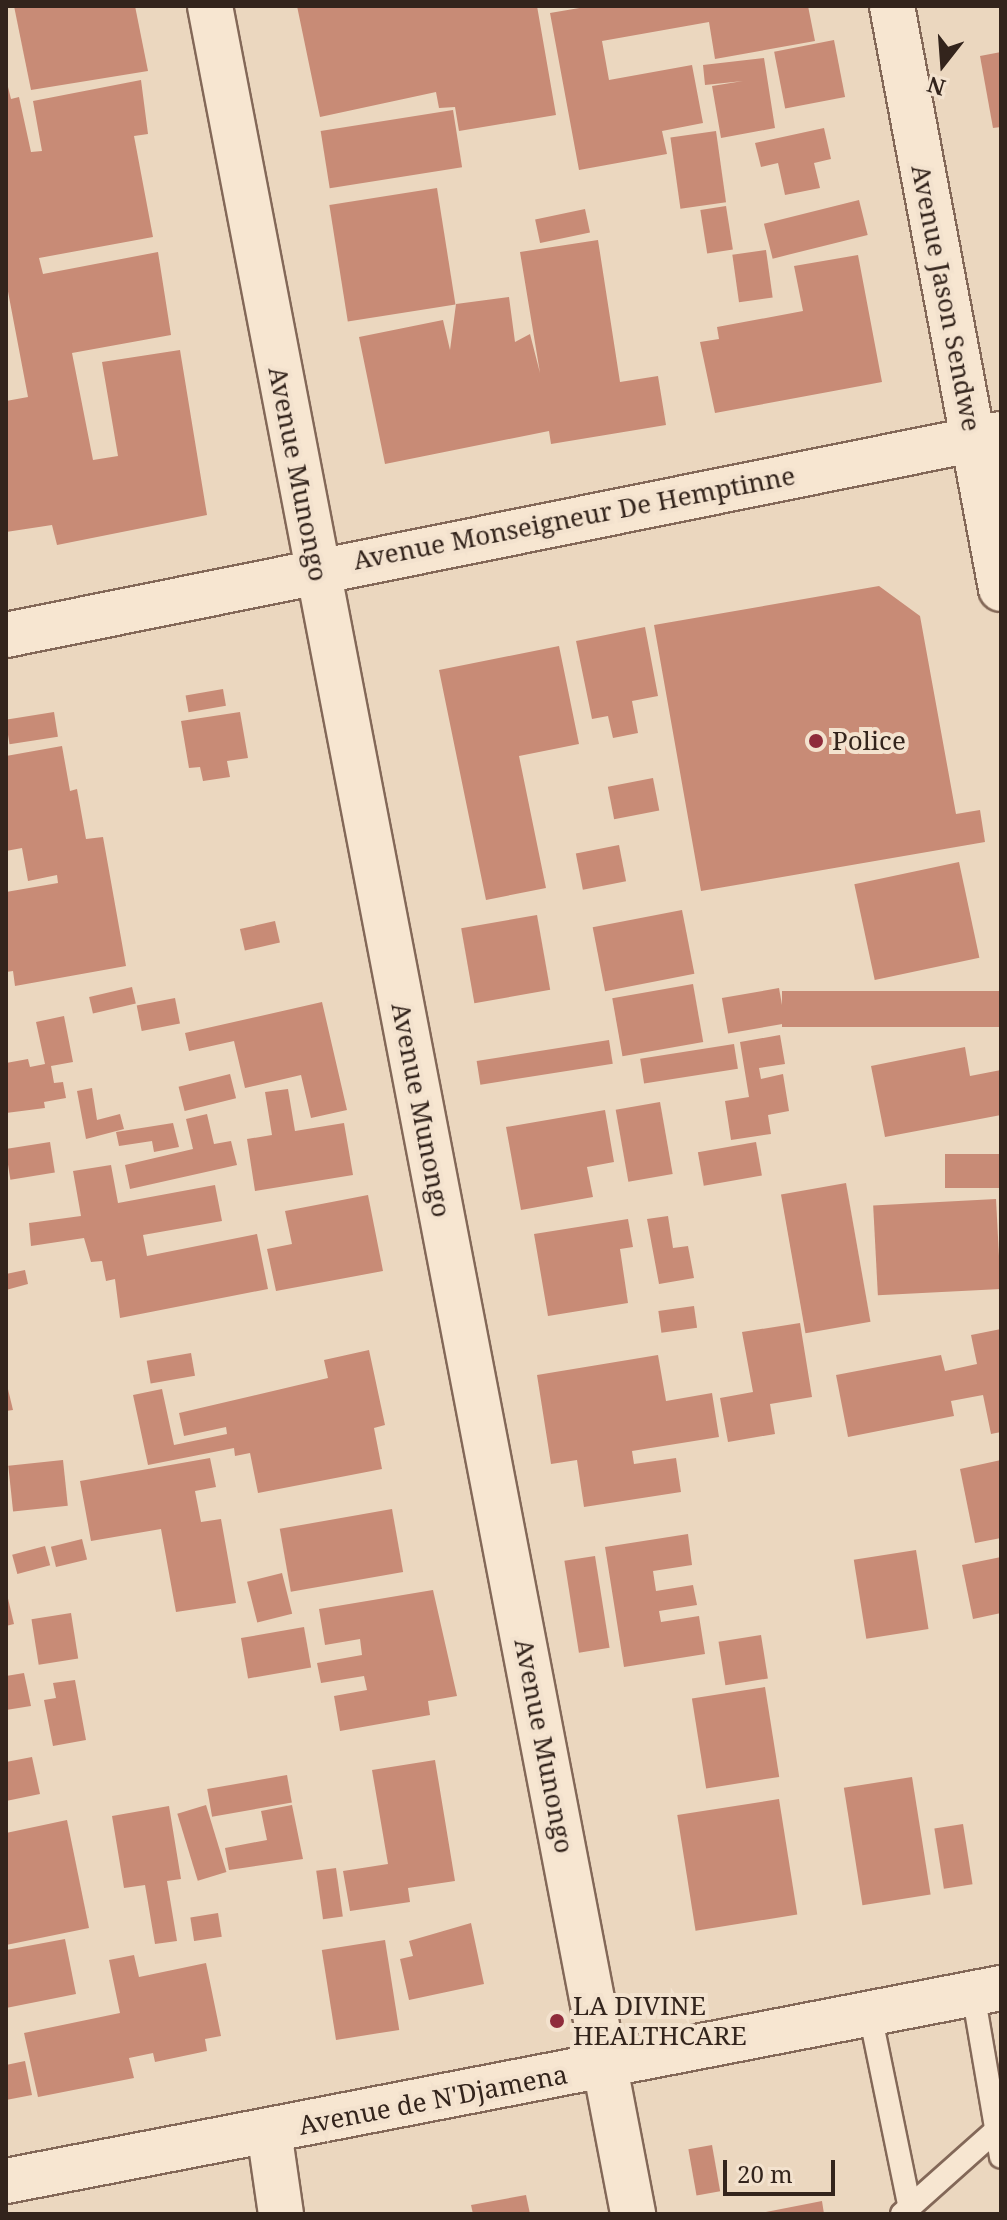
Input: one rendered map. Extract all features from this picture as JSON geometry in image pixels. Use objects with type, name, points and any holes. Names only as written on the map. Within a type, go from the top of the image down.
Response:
[{"type":"street","name":"Avenue Munongo","points":[[210,6],[633,2214]]},
{"type":"street","name":"Avenue Jason Sendwe","points":[[892,6],[987,436],[1001,589]]},
{"type":"street","name":"Avenue Monseigneur De Hemptinne","points":[[6,635],[316,569],[987,436]]},
{"type":"street","name":"Avenue de N'Djamena","points":[[6,2181],[606,2067],[987,1990]]},
{"type":"street","points":[[269,2131],[281,2214]]},
{"type":"lane","points":[[987,1990],[993,2133],[1001,2157]]},
{"type":"lane","points":[[870,2014],[906,2209]]},
{"type":"lane","points":[[906,2209],[993,2133]]},
{"type":"building","points":[[14,6],[135,6],[148,71],[31,90]]},
{"type":"building","points":[[297,6],[537,6],[556,115],[459,131],[455,107],[439,108],[436,92],[320,117]]},
{"type":"building","points":[[591,6],[808,6],[815,41],[715,59],[709,22],[602,41],[609,80],[692,65],[703,123],[662,131],[667,154],[579,170],[550,13]]},
{"type":"building","points":[[834,40],[845,97],[785,109],[774,52]]},
{"type":"building","points":[[1001,52],[1001,127],[993,128],[980,56]]},
{"type":"building","points":[[764,58],[775,128],[721,138],[712,86],[743,81],[705,85],[703,65]]},
{"type":"building","points":[[6,79],[11,99],[19,97],[31,152],[42,151],[33,101],[141,80],[148,134],[134,136],[153,237],[39,258],[43,274],[158,252],[171,335],[72,353],[93,460],[118,456],[102,362],[180,350],[207,515],[57,545],[52,525],[6,532],[6,401],[28,397],[6,281]]},
{"type":"building","points":[[453,110],[462,167],[330,188],[321,131]]},
{"type":"building","points":[[824,128],[831,159],[814,163],[820,188],[785,195],[778,163],[761,167],[755,143]]},
{"type":"building","points":[[716,131],[726,202],[680,209],[670,137]]},
{"type":"building","points":[[437,188],[455,305],[348,322],[329,205]]},
{"type":"building","points":[[859,200],[868,235],[773,259],[764,224]]},
{"type":"building","points":[[726,206],[733,249],[707,254],[700,210]]},
{"type":"building","points":[[585,209],[590,232],[540,243],[535,220]]},
{"type":"building","points":[[598,240],[620,382],[658,376],[666,425],[551,444],[549,431],[385,464],[359,337],[443,320],[450,350],[456,304],[509,297],[515,342],[530,334],[540,373],[520,252]]},
{"type":"building","points":[[766,250],[773,298],[739,302],[732,255]]},
{"type":"building","points":[[858,255],[882,382],[715,413],[700,342],[719,339],[717,327],[803,311],[794,266]]},
{"type":"building","points":[[879,586],[920,616],[956,814],[980,810],[985,842],[701,891],[654,625]]},
{"type":"building","points":[[645,627],[658,696],[632,701],[638,733],[613,738],[608,716],[592,719],[576,641]]},
{"type":"building","points":[[559,646],[579,744],[519,756],[546,888],[486,900],[439,670]]},
{"type":"building","points":[[223,689],[226,706],[189,712],[186,696]]},
{"type":"building","points":[[54,712],[58,737],[10,744],[6,720]]},
{"type":"building","points":[[240,712],[248,758],[227,761],[230,777],[203,781],[200,767],[189,768],[181,721]]},
{"type":"building","points":[[62,746],[70,791],[77,789],[86,839],[103,837],[126,966],[15,986],[13,971],[6,972],[6,892],[58,883],[57,875],[28,881],[22,848],[6,851],[6,756]]},
{"type":"building","points":[[653,778],[659,810],[614,819],[608,787]]},
{"type":"building","points":[[619,845],[626,881],[583,890],[576,853]]},
{"type":"building","points":[[959,862],[979,958],[875,980],[854,884]]},
{"type":"building","points":[[682,910],[694,974],[605,991],[593,927]]},
{"type":"building","points":[[537,915],[550,990],[474,1003],[461,928]]},
{"type":"building","points":[[275,921],[280,942],[245,951],[240,929]]},
{"type":"building","points":[[693,984],[703,1042],[622,1056],[612,998]]},
{"type":"building","points":[[132,987],[136,1004],[93,1013],[89,997]]},
{"type":"building","points":[[779,988],[785,1023],[728,1034],[722,998]]},
{"type":"building","points":[[782,991],[1001,991],[1001,1027],[782,1027]]},
{"type":"building","points":[[175,998],[180,1024],[142,1031],[137,1005]]},
{"type":"building","points":[[322,1002],[347,1110],[311,1118],[301,1075],[245,1088],[234,1041],[189,1051],[185,1033]]},
{"type":"building","points":[[64,1016],[73,1062],[51,1066],[54,1083],[63,1082],[66,1098],[44,1102],[45,1108],[6,1113],[6,1063],[28,1059],[30,1067],[45,1064],[36,1022]]},
{"type":"building","points":[[780,1035],[785,1064],[759,1068],[761,1079],[783,1074],[789,1111],[768,1115],[771,1134],[731,1140],[725,1101],[749,1097],[740,1042]]},
{"type":"building","points":[[609,1040],[613,1064],[480,1085],[477,1061]]},
{"type":"building","points":[[734,1044],[738,1069],[644,1084],[640,1059]]},
{"type":"building","points":[[965,1047],[970,1076],[1001,1070],[1001,1115],[885,1137],[871,1066]]},
{"type":"building","points":[[230,1074],[236,1098],[185,1111],[179,1087]]},
{"type":"building","points":[[92,1088],[97,1120],[120,1114],[124,1129],[86,1139],[77,1091]]},
{"type":"building","points":[[288,1089],[295,1131],[344,1123],[353,1175],[255,1191],[247,1139],[272,1135],[265,1092]]},
{"type":"building","points":[[660,1102],[673,1174],[628,1182],[616,1110]]},
{"type":"building","points":[[605,1110],[614,1162],[587,1167],[593,1197],[521,1210],[506,1127]]},
{"type":"building","points":[[207,1114],[214,1144],[231,1141],[237,1165],[130,1189],[125,1165],[193,1149],[186,1119]]},
{"type":"building","points":[[173,1123],[179,1147],[154,1152],[152,1141],[119,1146],[116,1132]]},
{"type":"building","points":[[50,1142],[55,1173],[10,1180],[6,1149]]},
{"type":"building","points":[[756,1142],[762,1175],[704,1186],[698,1152]]},
{"type":"building","points":[[945,1154],[1001,1154],[1001,1188],[945,1188]]},
{"type":"building","points":[[111,1165],[118,1203],[215,1185],[222,1221],[143,1235],[147,1256],[257,1234],[268,1289],[120,1318],[115,1279],[106,1281],[102,1261],[91,1262],[84,1238],[31,1246],[29,1223],[81,1216],[73,1171]]},
{"type":"building","points":[[846,1183],[870,1322],[805,1333],[781,1194]]},
{"type":"building","points":[[368,1195],[383,1271],[276,1291],[267,1249],[292,1244],[285,1211]]},
{"type":"building","points":[[996,1199],[1001,1289],[878,1295],[873,1205]]},
{"type":"building","points":[[668,1216],[673,1248],[688,1246],[694,1278],[659,1284],[647,1219]]},
{"type":"building","points":[[628,1219],[633,1247],[620,1249],[628,1303],[548,1316],[534,1234]]},
{"type":"building","points":[[25,1270],[28,1284],[6,1290],[6,1274]]},
{"type":"building","points":[[694,1306],[697,1328],[661,1333],[658,1311]]},
{"type":"building","points":[[800,1323],[812,1397],[770,1404],[775,1434],[728,1442],[720,1398],[753,1392],[742,1332]]},
{"type":"building","points":[[1001,1329],[1001,1432],[991,1434],[983,1395],[951,1401],[954,1416],[848,1437],[836,1375],[941,1355],[945,1371],[977,1364],[971,1335]]},
{"type":"building","points":[[369,1350],[385,1425],[374,1428],[382,1469],[258,1493],[250,1453],[235,1456],[234,1448],[148,1465],[133,1395],[162,1389],[174,1445],[227,1434],[226,1427],[184,1436],[179,1413],[328,1378],[324,1360]]},
{"type":"building","points":[[191,1353],[195,1376],[151,1383],[147,1361]]},
{"type":"building","points":[[658,1355],[666,1401],[712,1393],[719,1437],[632,1451],[634,1464],[676,1458],[681,1492],[584,1507],[577,1460],[551,1464],[537,1375]]},
{"type":"building","points":[[6,1381],[13,1410],[6,1411]]},
{"type":"building","points":[[210,1458],[216,1487],[195,1491],[201,1522],[221,1519],[236,1603],[176,1612],[161,1529],[91,1541],[80,1481]]},
{"type":"building","points":[[63,1460],[68,1506],[13,1511],[8,1466]]},
{"type":"building","points":[[1001,1460],[1001,1538],[975,1543],[960,1469]]},
{"type":"building","points":[[392,1509],[403,1572],[291,1592],[280,1529]]},
{"type":"building","points":[[688,1534],[692,1565],[653,1571],[656,1591],[693,1585],[697,1605],[659,1611],[661,1622],[699,1616],[705,1654],[624,1667],[605,1547]]},
{"type":"building","points":[[82,1539],[87,1559],[56,1567],[51,1547]]},
{"type":"building","points":[[45,1546],[50,1565],[17,1574],[12,1555]]},
{"type":"building","points":[[916,1550],[929,1629],[866,1639],[854,1560]]},
{"type":"building","points":[[595,1556],[610,1648],[579,1653],[564,1561]]},
{"type":"building","points":[[1001,1557],[1001,1613],[973,1619],[962,1565]]},
{"type":"building","points":[[282,1573],[292,1614],[257,1622],[247,1582]]},
{"type":"building","points":[[6,1590],[14,1624],[6,1626]]},
{"type":"building","points":[[433,1590],[457,1696],[428,1701],[430,1715],[340,1731],[334,1696],[367,1690],[364,1676],[321,1683],[317,1663],[362,1655],[360,1639],[325,1645],[319,1609]]},
{"type":"building","points":[[71,1613],[78,1658],[39,1665],[31,1619]]},
{"type":"building","points":[[304,1627],[311,1667],[248,1678],[241,1638]]},
{"type":"building","points":[[761,1635],[768,1678],[725,1685],[719,1642]]},
{"type":"building","points":[[24,1673],[31,1706],[6,1710],[6,1676]]},
{"type":"building","points":[[75,1680],[86,1740],[53,1746],[44,1700],[56,1698],[53,1683]]},
{"type":"building","points":[[765,1687],[779,1777],[706,1788],[692,1699]]},
{"type":"building","points":[[32,1757],[40,1794],[6,1801],[6,1762]]},
{"type":"building","points":[[435,1760],[455,1881],[408,1888],[410,1902],[350,1911],[343,1871],[388,1864],[372,1770]]},
{"type":"building","points":[[287,1775],[292,1803],[212,1817],[207,1789]]},
{"type":"building","points":[[912,1777],[931,1895],[862,1905],[844,1788]]},
{"type":"building","points":[[779,1799],[797,1915],[696,1931],[677,1815]]},
{"type":"building","points":[[206,1805],[226,1872],[198,1881],[177,1814]]},
{"type":"building","points":[[292,1805],[303,1859],[229,1870],[225,1848],[267,1840],[261,1811]]},
{"type":"building","points":[[169,1806],[181,1879],[167,1881],[177,1941],[155,1944],[145,1885],[124,1888],[112,1816]]},
{"type":"building","points":[[67,1820],[89,1928],[6,1945],[6,1833]]},
{"type":"building","points":[[963,1824],[973,1884],[944,1889],[934,1829]]},
{"type":"building","points":[[336,1868],[343,1917],[323,1919],[316,1871]]},
{"type":"building","points":[[218,1913],[222,1937],[194,1941],[190,1917]]},
{"type":"building","points":[[471,1923],[484,1984],[409,2000],[400,1959],[413,1956],[409,1941]]},
{"type":"building","points":[[65,1939],[76,1994],[6,2008],[6,1950]]},
{"type":"building","points":[[385,1940],[399,2030],[336,2040],[322,1950]]},
{"type":"building","points":[[134,1955],[139,1977],[206,1963],[221,2036],[205,2039],[207,2051],[155,2062],[153,2053],[129,2058],[134,2078],[38,2097],[24,2033],[120,2013],[109,1960]]},
{"type":"building","points":[[25,2061],[32,2095],[6,2100],[6,2065]]},
{"type":"building","points":[[712,2145],[720,2191],[697,2195],[688,2149]]},
{"type":"building","points":[[526,2195],[530,2214],[473,2214],[471,2205]]},
{"type":"building","points":[[822,2201],[824,2214],[761,2214],[761,2213]]},
{"type":"place","name":"Police","points":[[816,741]]},
{"type":"place","name":"LA DIVINE HEALTHCARE","points":[[557,2021]]}]
